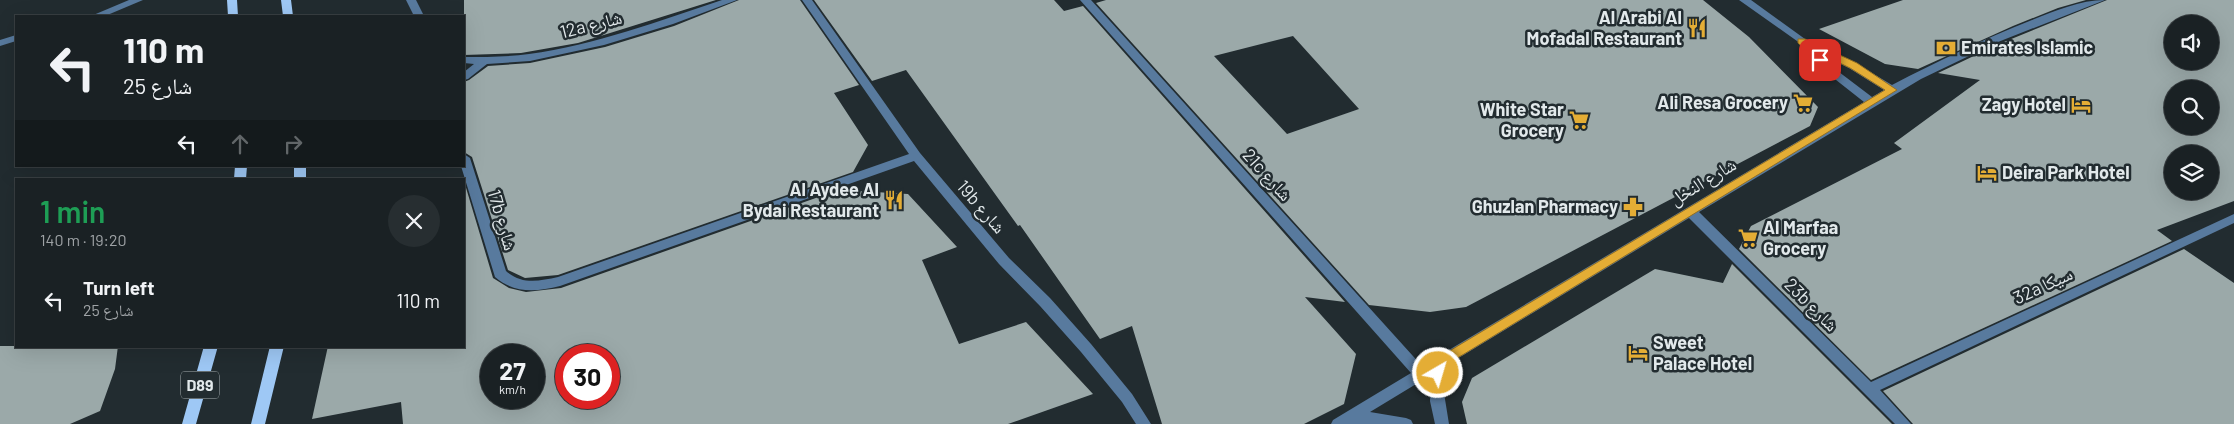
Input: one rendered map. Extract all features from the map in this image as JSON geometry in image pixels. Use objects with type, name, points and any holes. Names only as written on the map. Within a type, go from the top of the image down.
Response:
[{"type":"main road","points":[[232,0],[233,15]]},
{"type":"main road","points":[[288,15],[289,1]]},
{"type":"main road","name":"D89","points":[[189,424],[210,348]]},
{"type":"main road","points":[[258,424],[277,348]]},
{"type":"street","points":[[99,15],[138,0]]},
{"type":"street","points":[[412,0],[419,15]]},
{"type":"street","name":"12a شارع","points":[[484,61],[566,50],[646,29],[732,0]]},
{"type":"street","name":"19b شارع","points":[[807,0],[916,156],[1004,261],[1045,302],[1086,348],[1144,424]]},
{"type":"street","name":"21c شارع","points":[[1085,0],[1421,374]]},
{"type":"street","points":[[1744,0],[1801,41],[1835,74],[1872,102]]},
{"type":"street","name":"شارع النخل","points":[[1342,422],[1892,90],[1933,68],[2036,21],[2100,0]]},
{"type":"street","points":[[0,43],[15,38]]},
{"type":"street","points":[[1801,41],[1853,66],[1892,90]]},
{"type":"street","points":[[465,60],[484,61]]},
{"type":"street","points":[[465,76],[484,61]]},
{"type":"street","name":"17b شارع","points":[[465,161],[500,274],[515,286],[537,286],[560,281],[916,156]]},
{"type":"street","name":"23b شارع","points":[[1691,212],[1904,424]]},
{"type":"street","name":"32a سيكا","points":[[1868,389],[2234,218]]},
{"type":"street","points":[[1440,362],[1436,384],[1442,424]]},
{"type":"street","points":[[1342,422],[1376,418],[1406,424]]},
{"type":"building","points":[[464,0],[716,0],[578,43],[521,53],[465,55]]},
{"type":"building","points":[[739,0],[800,0],[859,85],[834,93],[868,145],[853,172],[558,275],[525,278],[508,270],[472,157],[465,153],[465,82],[488,66],[530,63],[605,47],[674,26]]},
{"type":"building","points":[[814,0],[1054,0],[1064,11],[1083,6],[1345,302],[1305,297],[1356,354],[1344,404],[1304,424],[1162,424],[1132,326],[1100,339],[1020,225],[1018,226],[906,70],[872,81]]},
{"type":"building","points":[[1106,0],[1703,0],[1749,37],[1818,107],[1810,126],[1466,307],[1430,312],[1369,305],[1096,3]],"holes":[[[1293,36],[1359,109],[1287,134],[1214,56]]]},
{"type":"building","points":[[1903,0],[2086,0],[2058,8],[2013,26],[1918,69],[1885,64],[1819,29]]},
{"type":"building","points":[[2107,0],[2234,0],[2234,201],[2157,230],[2172,241],[1871,380],[1739,249],[1751,226],[1902,149],[1894,143],[1980,80],[1938,73],[1999,44]]},
{"type":"building","points":[[465,184],[493,278],[509,288],[526,292],[561,288],[844,188],[842,190],[908,194],[957,247],[922,260],[959,344],[1026,322],[1093,394],[1008,424],[403,424],[401,402],[312,419],[328,348],[465,348]]},
{"type":"building","points":[[2184,249],[2234,283],[2234,424],[1913,424],[1883,391]]},
{"type":"building","points":[[1732,264],[1892,424],[1467,424],[1462,402],[1472,378],[1655,269],[1723,283]]},
{"type":"building","points":[[0,346],[15,346],[15,348],[118,348],[115,369],[100,411],[70,424],[0,424]]},
{"type":"place","name":"Al Arabi Al Mofadal Restaurant","points":[[1697,28]]},
{"type":"place","name":"Emirates Islamic","points":[[1946,48]]},
{"type":"place","name":"Ali Resa Grocery","points":[[1803,103]]},
{"type":"place","name":"Zagy Hotel","points":[[2081,105]]},
{"type":"place","name":"White Star Grocery","points":[[1579,120]]},
{"type":"place","name":"Deira Park Hotel","points":[[1987,173]]},
{"type":"place","name":"Al Aydee Al Bydai Restaurant","points":[[894,200]]},
{"type":"place","name":"Ghuzlan Pharmacy","points":[[1633,207]]},
{"type":"place","name":"Al Marfaa Grocery","points":[[1748,238]]},
{"type":"place","name":"Sweet Palace Hotel","points":[[1638,353]]},
{"type":"route","points":[[1438,373],[1440,362],[1892,90],[1853,66],[1801,41],[1820,60]]}]
